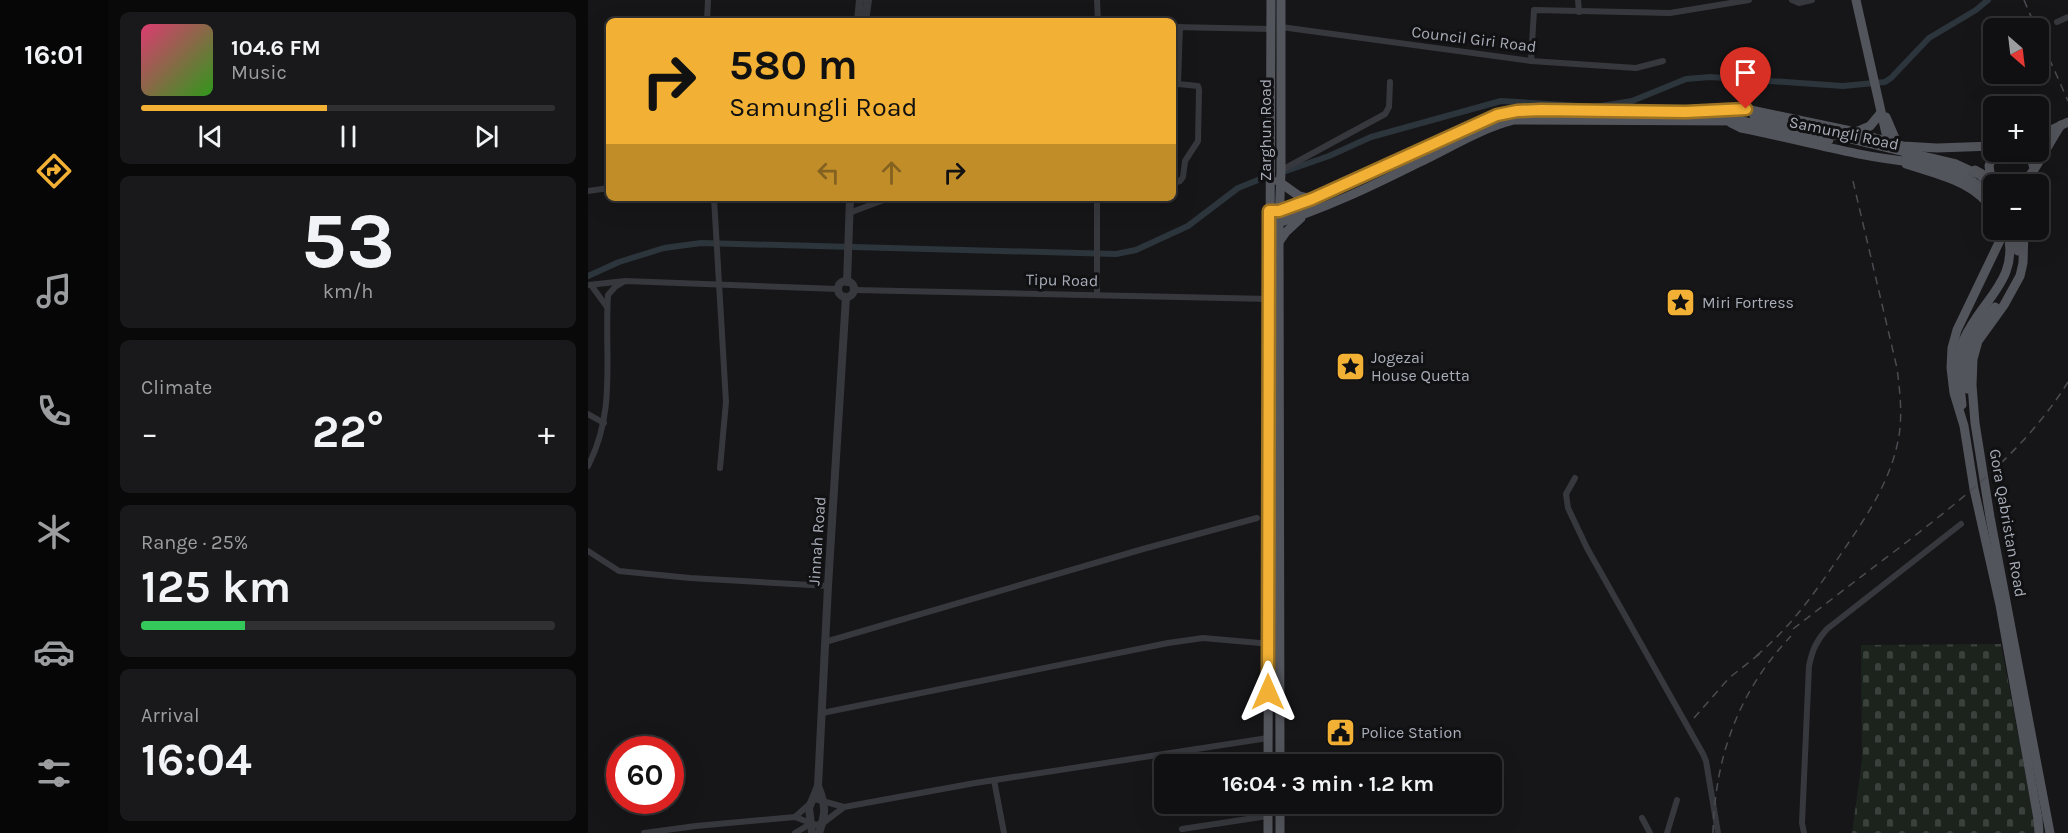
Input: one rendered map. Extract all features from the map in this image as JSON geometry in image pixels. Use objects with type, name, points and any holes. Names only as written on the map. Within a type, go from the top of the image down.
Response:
[{"type":"main road","name":"Zarghun Road","points":[[1271,0],[1276,28],[1281,171],[1274,211]]},
{"type":"main road","name":"Zarghun Road","points":[[1268,754],[1270,298],[1274,224],[1269,172],[1276,28],[1281,0]]},
{"type":"main road","points":[[1856,0],[1873,70],[1898,145]]},
{"type":"main road","points":[[1861,0],[1880,114],[1887,142],[1896,160],[1963,184],[1983,199]]},
{"type":"main road","name":"Samungli Road","points":[[1274,211],[1312,199],[1497,115],[1517,111],[1753,110],[1854,132],[1898,145],[1937,148],[1983,146]]},
{"type":"main road","points":[[1737,111],[1956,164],[1983,178]]},
{"type":"main road","points":[[1854,132],[1870,126],[1880,114]]},
{"type":"main road","name":"Samungli Road","points":[[1274,224],[1313,210],[1418,164],[1496,124],[1514,120],[1726,121],[1741,128],[1896,160],[1967,167],[1984,174]]},
{"type":"main road","points":[[1726,121],[1742,121],[1886,152],[1955,171],[1970,178],[1983,189]]},
{"type":"main road","points":[[2049,131],[2065,124]]},
{"type":"main road","points":[[2030,174],[2065,124]]},
{"type":"main road","points":[[2032,162],[2034,168]]},
{"type":"main road","points":[[1269,172],[1299,196],[1312,199]]},
{"type":"main road","points":[[1279,242],[1297,221],[1313,210]]},
{"type":"main road","name":"Zarghun Road","points":[[1274,224],[1279,242],[1280,754]]},
{"type":"main road","name":"Gora Qabristan Road","points":[[1999,240],[1957,330],[1952,348],[1951,368],[1954,393],[1964,426],[1974,489],[2000,605],[2039,833]]},
{"type":"main road","points":[[1975,423],[1964,393],[1959,365],[1962,346],[1970,328],[2005,278],[2010,254],[2006,240]]},
{"type":"main road","points":[[1964,426],[1964,393],[1969,346],[1975,332],[1999,303],[2011,283],[2016,271],[2018,240]]},
{"type":"main road","name":"Gora Qabristan Road","points":[[2024,240],[2020,276],[2004,305],[1986,328],[1975,350],[1972,386],[1975,423],[1990,517],[2050,833]]},
{"type":"main road","points":[[1280,814],[1280,833]]},
{"type":"main road","points":[[1268,816],[1268,833]]},
{"type":"street","points":[[707,18],[708,0]]},
{"type":"street","points":[[858,18],[860,0]]},
{"type":"street","points":[[865,18],[868,0]]},
{"type":"street","points":[[1097,0],[1098,18]]},
{"type":"street","points":[[1578,0],[1579,12]]},
{"type":"street","points":[[1694,0],[1695,9]]},
{"type":"street","points":[[1531,61],[1534,10],[1670,14],[1749,0]]},
{"type":"street","points":[[1792,0],[1799,3],[1812,0]]},
{"type":"street","points":[[2057,22],[2068,17]]},
{"type":"street","points":[[1176,182],[1183,177],[1185,161],[1198,141],[1199,90],[1198,86],[1178,84],[1177,27]]},
{"type":"street","name":"Council Giri Road","points":[[1177,27],[1276,28],[1531,61],[1636,68],[1663,61]]},
{"type":"street","points":[[1269,172],[1281,171],[1385,114],[1389,108],[1390,82]]},
{"type":"street","points":[[588,190],[606,188]]},
{"type":"street","points":[[714,201],[726,402],[720,468]]},
{"type":"street","points":[[847,282],[850,201]]},
{"type":"street","points":[[849,213],[882,201]]},
{"type":"street","points":[[1096,294],[1097,201]]},
{"type":"street","points":[[588,466],[596,451],[606,415],[608,295],[625,281]]},
{"type":"street","points":[[589,285],[625,281],[838,289]]},
{"type":"street","points":[[847,282],[853,285],[854,290],[846,297],[842,296],[838,289],[842,283],[847,282]]},
{"type":"street","points":[[589,285],[607,308]]},
{"type":"street","name":"Tipu Road","points":[[854,290],[1270,298]]},
{"type":"street","name":"Jinnah Road","points":[[812,833],[808,816],[810,803],[818,786],[846,297]]},
{"type":"street","points":[[588,414],[604,423]]},
{"type":"street","points":[[1575,478],[1566,494],[1568,508],[1587,548],[1703,754],[1718,833]]},
{"type":"street","points":[[825,642],[1257,518]]},
{"type":"street","points":[[1804,833],[1802,823],[1809,666],[1812,651],[1818,639],[1827,629],[1961,524]]},
{"type":"street","points":[[588,551],[619,571],[690,578],[828,586]]},
{"type":"street","points":[[822,713],[1168,643],[1203,638],[1260,643]]},
{"type":"street","points":[[795,817],[810,803],[819,799],[844,807],[994,780],[1268,738]]},
{"type":"street","points":[[994,780],[1004,833]]},
{"type":"street","name":"Jinnah Road","points":[[818,786],[825,802],[823,823],[819,833]]},
{"type":"street","points":[[1666,833],[1677,800]]},
{"type":"street","points":[[795,833],[810,824],[823,823],[844,807]]},
{"type":"street","points":[[1182,829],[1268,816]]},
{"type":"street","points":[[644,833],[795,817],[810,824]]},
{"type":"street","points":[[1642,818],[1650,833]]},
{"type":"green space","points":[[2001,644],[2034,819],[2034,833],[1852,833],[1862,760],[1861,645]]},
{"type":"waterway","points":[[1286,171],[1329,156],[1371,137],[1501,101],[1595,107],[1632,101],[1686,79],[1710,77],[1843,86],[1885,82],[1929,38],[1976,10],[1988,0]]},
{"type":"waterway","points":[[588,276],[619,262],[664,248],[701,243],[1116,254],[1136,250],[1188,226],[1238,188],[1263,178]]},
{"type":"railway","points":[[2024,0],[2032,18]]},
{"type":"railway","points":[[2049,58],[2068,101]]},
{"type":"railway","points":[[1756,656],[1803,607],[1852,538],[1883,485],[1900,432],[1901,414],[1897,368],[1852,177]]},
{"type":"railway","points":[[1793,629],[1969,492],[2032,430],[2068,382]]},
{"type":"railway","points":[[1713,833],[1719,778],[1733,727],[1757,680],[1791,636]]},
{"type":"railway","points":[[1694,718],[1729,678],[1762,652]]},
{"type":"place","name":"Miri Fortress","points":[[1681,302]]},
{"type":"place","name":"Jogezai House Quetta","points":[[1350,366]]},
{"type":"place","name":"Police Station","points":[[1340,732]]},
{"type":"route","points":[[1268,692],[1269,211],[1279,211],[1341,187],[1497,115],[1541,110],[1686,112],[1746,109]]}]
